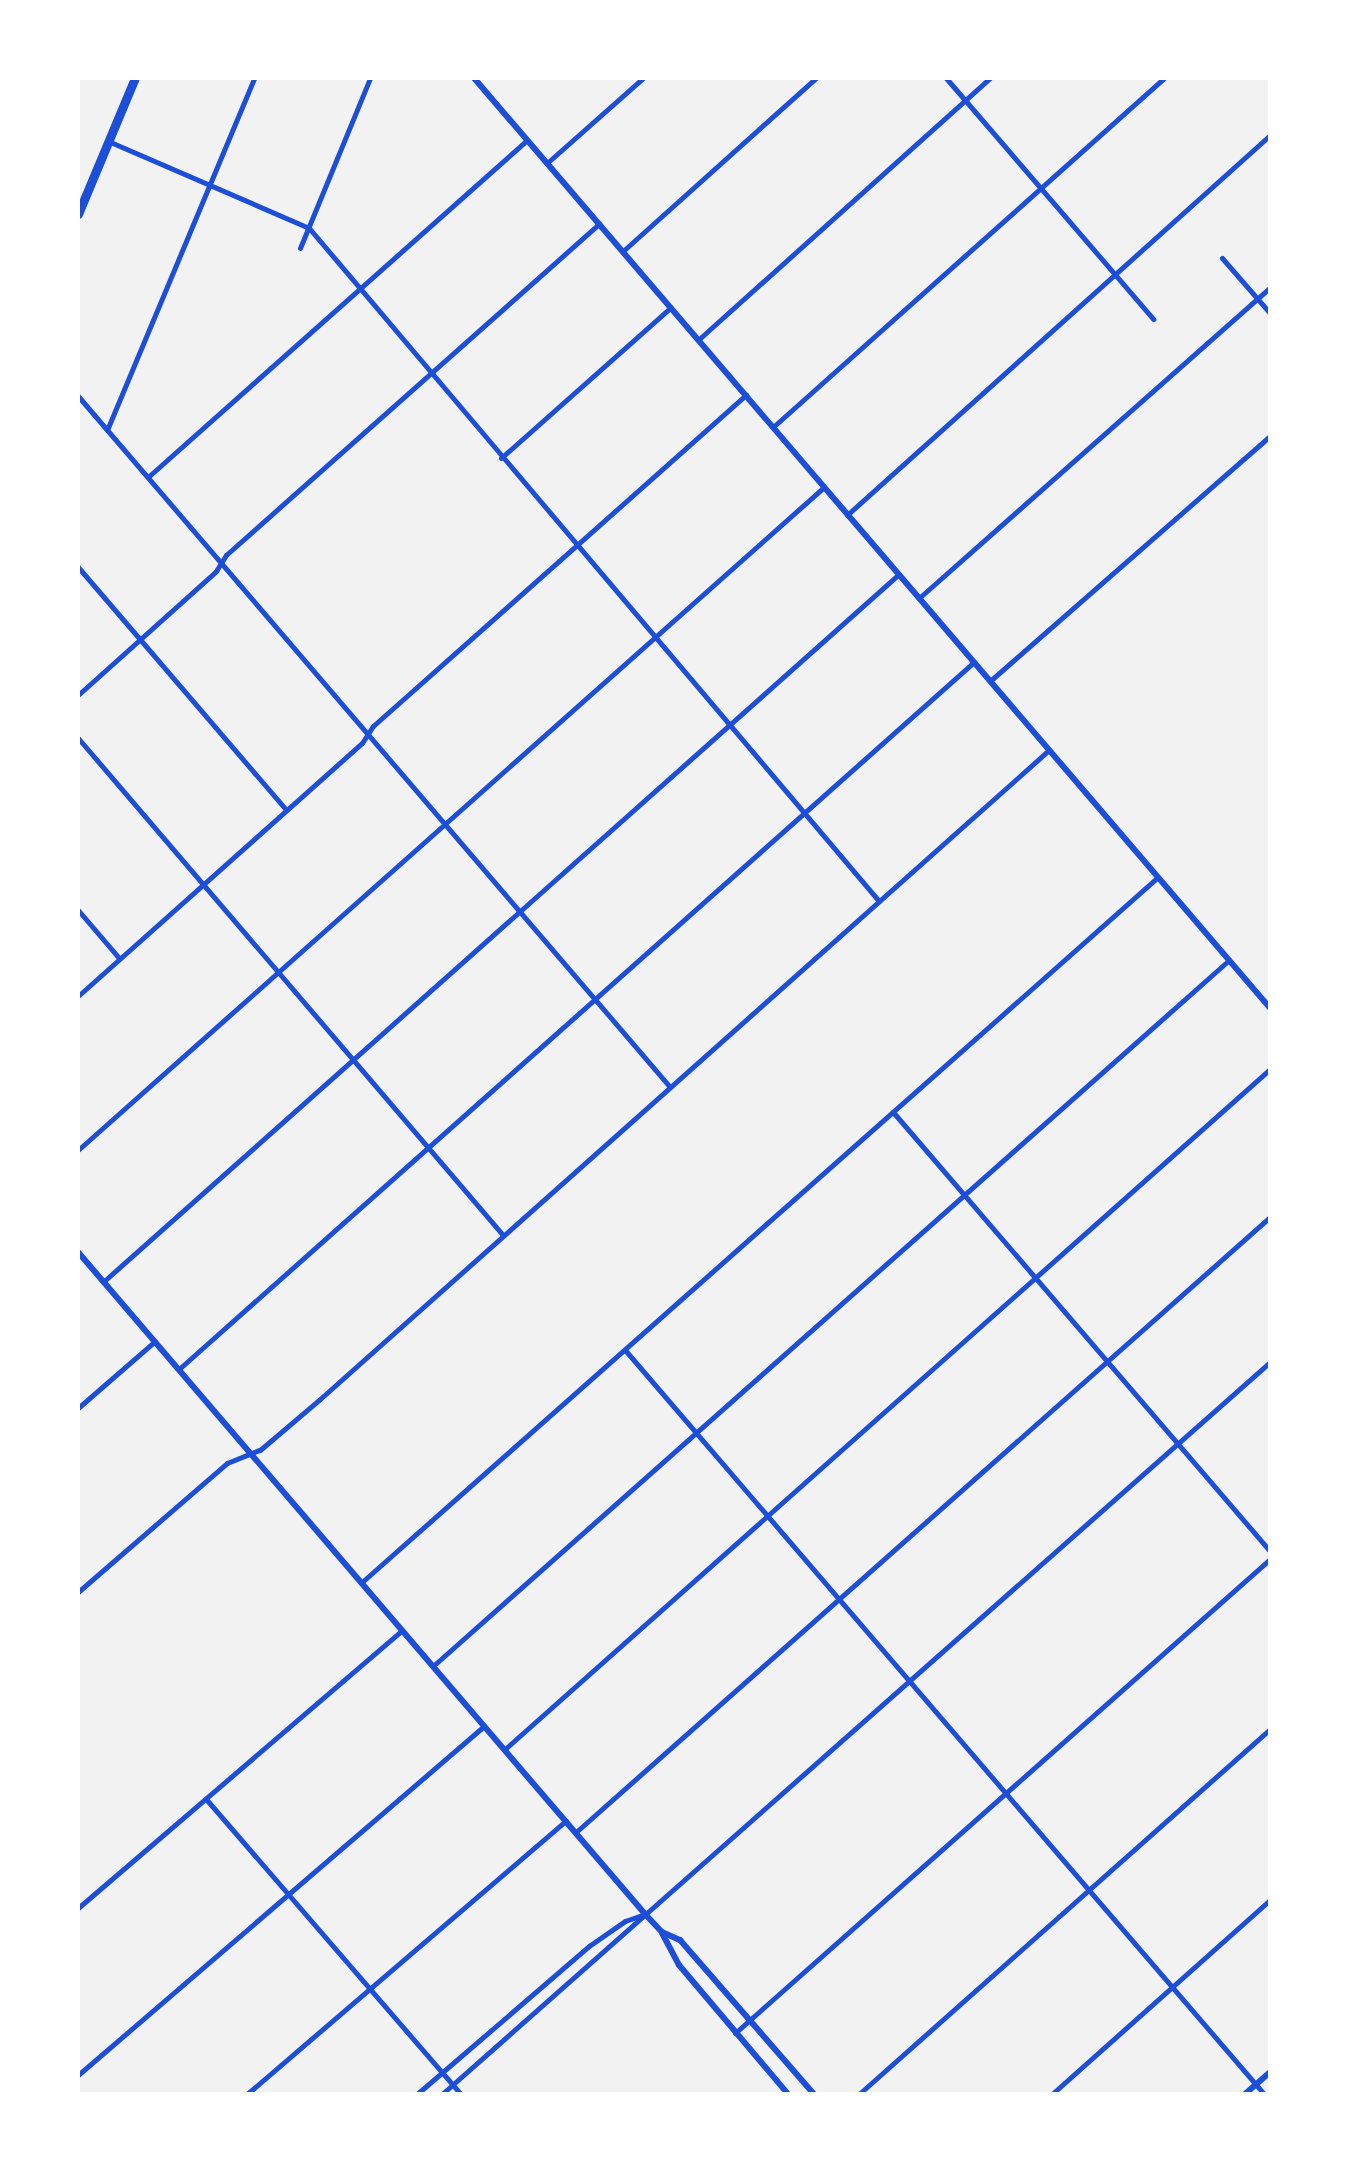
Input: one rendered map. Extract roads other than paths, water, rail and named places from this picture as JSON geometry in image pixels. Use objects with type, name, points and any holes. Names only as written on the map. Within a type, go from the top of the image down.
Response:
[{"type":"main road","points":[[78,214],[134,78]]},
{"type":"street","points":[[107,430],[254,78]]},
{"type":"street","points":[[300,248],[370,78]]},
{"type":"street","points":[[474,78],[1270,1008]]},
{"type":"street","points":[[547,163],[634,80],[643,78]]},
{"type":"street","points":[[622,251],[816,78]]},
{"type":"street","points":[[946,78],[1153,319]]},
{"type":"street","points":[[698,340],[990,78]]},
{"type":"street","points":[[773,428],[1164,78]]},
{"type":"street","points":[[847,515],[1270,135]]},
{"type":"street","points":[[147,478],[527,140]]},
{"type":"street","points":[[108,141],[309,228],[500,459],[879,901]]},
{"type":"street","points":[[78,694],[599,224]]},
{"type":"street","points":[[1222,258],[1270,314]]},
{"type":"street","points":[[919,598],[1270,288]]},
{"type":"street","points":[[500,459],[671,308]]},
{"type":"street","points":[[78,396],[670,1087]]},
{"type":"street","points":[[78,996],[746,396]]},
{"type":"street","points":[[990,681],[1270,436]]},
{"type":"street","points":[[78,1150],[824,487]]},
{"type":"street","points":[[78,567],[286,810]]},
{"type":"street","points":[[103,1282],[899,574]]},
{"type":"street","points":[[178,1369],[974,662]]},
{"type":"street","points":[[78,738],[503,1235]]},
{"type":"street","points":[[78,1592],[227,1463],[260,1450],[320,1399],[1049,750]]},
{"type":"street","points":[[362,1582],[1158,877]]},
{"type":"street","points":[[78,910],[120,958]]},
{"type":"street","points":[[433,1666],[1229,960]]},
{"type":"street","points":[[504,1749],[1270,1069]]},
{"type":"street","points":[[736,2033],[1270,1555],[1178,1442],[893,1112]]},
{"type":"street","points":[[576,1832],[1270,1217]]},
{"type":"street","points":[[78,1252],[662,1932],[679,1965],[788,2094]]},
{"type":"street","points":[[78,1408],[154,1341]]},
{"type":"street","points":[[625,1350],[1264,2094]]},
{"type":"street","points":[[442,2094],[1270,1362]]},
{"type":"street","points":[[78,1908],[402,1630]]},
{"type":"street","points":[[78,2074],[484,1726]]},
{"type":"street","points":[[859,2094],[1270,1730]]},
{"type":"street","points":[[206,1798],[461,2094]]},
{"type":"street","points":[[248,2094],[566,1821]]},
{"type":"street","points":[[1052,2094],[1270,1900]]},
{"type":"street","points":[[417,2094],[613,1928],[645,1914]]},
{"type":"street","points":[[662,1932],[680,1940],[814,2094]]},
{"type":"street","points":[[539,1989],[550,2001]]},
{"type":"street","points":[[1245,2094],[1270,2072]]}]
